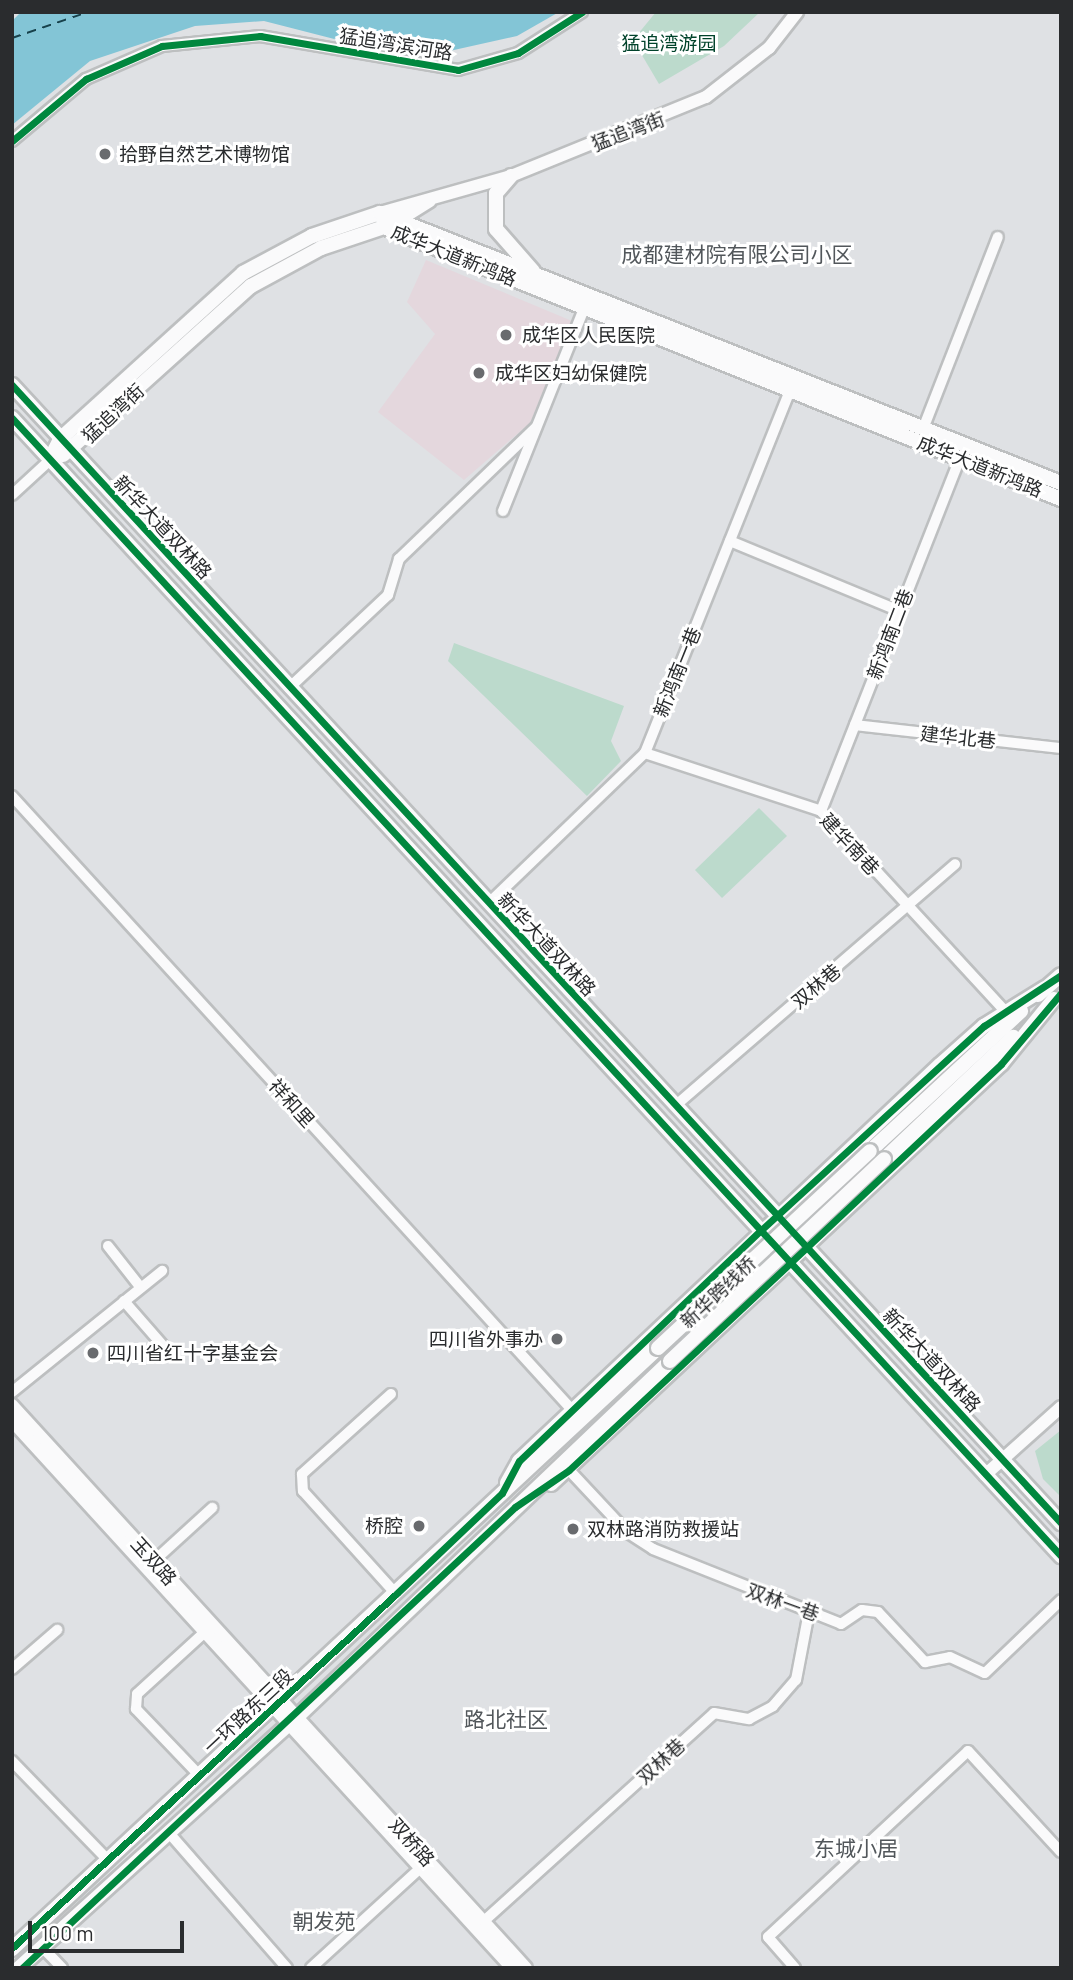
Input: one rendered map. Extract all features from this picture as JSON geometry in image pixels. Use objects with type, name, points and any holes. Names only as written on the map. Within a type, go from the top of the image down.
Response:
[{"type":"main road","name":"猛追湾街","points":[[49,461],[72,452],[251,286],[321,248],[382,220],[430,201],[511,176],[706,97],[769,48],[797,12]]},
{"type":"main road","points":[[511,176],[496,193],[496,229],[539,277]]},
{"type":"main road","name":"猛追湾街","points":[[399,221],[430,201]]},
{"type":"main road","name":"猛追湾街","points":[[49,461],[60,439],[243,273],[312,236],[382,220]]},
{"type":"main road","name":"成华大道新鸿路","points":[[382,220],[399,221],[1061,483]]},
{"type":"main road","name":"成华大道新鸿路","points":[[382,220],[584,308],[1061,499]]},
{"type":"main road","name":"新华大道双林路","points":[[12,385],[1061,1523]]},
{"type":"main road","name":"新华大道双林路","points":[[12,418],[1061,1556]]},
{"type":"main road","points":[[515,1507],[569,1470],[1001,1064],[1053,993],[1061,975]]},
{"type":"main road","points":[[502,1493],[519,1461],[760,1231],[1006,1012],[1053,993]]},
{"type":"main road","name":"新华跨线桥","points":[[502,1493],[870,1151],[1053,993]]},
{"type":"main road","name":"新华跨线桥","points":[[515,1507],[884,1159],[1053,993]]},
{"type":"main road","name":"玉双路","points":[[12,1405],[154,1560],[278,1704]]},
{"type":"main road","points":[[985,1475],[1061,1407]]},
{"type":"main road","name":"玉双路","points":[[12,1421],[205,1632],[293,1720]]},
{"type":"main road","name":"一环路东三段","points":[[13,1948],[502,1493]]},
{"type":"main road","name":"一环路东三段","points":[[23,1965],[293,1720],[515,1507]]},
{"type":"main road","name":"双桥路","points":[[293,1720],[425,1864],[512,1968]]},
{"type":"main road","name":"双桥路","points":[[425,1864],[484,1921],[526,1968]]},
{"type":"street","name":"猛追湾滨河路","points":[[12,141],[86,79],[162,46],[260,36],[458,70],[518,53],[582,12]]},
{"type":"street","points":[[923,429],[998,237]]},
{"type":"street","points":[[502,510],[584,308]]},
{"type":"street","name":"新鸿南一巷","points":[[489,904],[645,753],[790,390]]},
{"type":"street","points":[[289,688],[388,595],[400,559],[535,429]]},
{"type":"street","name":"新鸿南二巷","points":[[821,811],[960,458]]},
{"type":"street","points":[[12,495],[49,461]]},
{"type":"street","points":[[730,541],[900,611]]},
{"type":"street","name":"建华北巷","points":[[855,725],[1061,748]]},
{"type":"street","name":"建华南巷","points":[[645,753],[821,811],[1006,1012]]},
{"type":"street","name":"祥和里","points":[[12,796],[573,1410]]},
{"type":"street","name":"双林巷","points":[[676,1106],[909,908],[955,864]]},
{"type":"street","points":[[108,1246],[141,1288]]},
{"type":"street","points":[[12,1392],[162,1270]]},
{"type":"street","points":[[124,1301],[172,1356]]},
{"type":"street","points":[[391,1394],[302,1474],[303,1491],[396,1594]]},
{"type":"street","name":"双林一巷","points":[[569,1470],[626,1532],[653,1549],[841,1623],[863,1609],[878,1612],[925,1662],[950,1657],[985,1673],[1061,1600]]},
{"type":"street","points":[[154,1560],[212,1508]]},
{"type":"street","name":"双林巷","points":[[484,1921],[714,1713],[749,1719],[774,1706],[796,1680],[809,1612]]},
{"type":"street","points":[[12,1669],[57,1630]]},
{"type":"street","points":[[200,1776],[136,1709],[138,1693],[205,1632]]},
{"type":"street","points":[[795,1968],[768,1937],[968,1751],[1061,1852]]},
{"type":"street","points":[[12,1761],[109,1861]]},
{"type":"street","points":[[170,1834],[287,1968]]},
{"type":"street","points":[[311,1968],[425,1864]]},
{"type":"street","points":[[42,1947],[62,1968]]},
{"type":"shaded area","name":"成华区妇幼保健院","points":[[426,260],[572,321],[530,423],[464,480],[378,412],[435,334],[407,302]]},
{"type":"green space","name":"猛追湾游园","points":[[656,12],[760,12],[724,46],[659,84],[633,40]]},
{"type":"green space","points":[[454,643],[624,706],[611,741],[621,761],[587,796],[448,661]]},
{"type":"green space","points":[[759,808],[787,836],[722,898],[695,870]]},
{"type":"green space","points":[[1061,1430],[1061,1497],[1043,1479],[1035,1451]]},
{"type":"water","points":[[21,12],[559,12],[517,36],[436,54],[385,52],[264,21],[195,26],[90,61],[12,125],[12,21]]},
{"type":"ferry route","points":[[12,38],[88,12]]},
{"type":"ferry route","points":[[425,12],[448,12]]},
{"type":"cycle path","points":[[12,141],[86,79],[162,46],[260,36],[458,70],[518,53],[582,12]]},
{"type":"cycle path","points":[[12,385],[1061,1523]]},
{"type":"cycle path","points":[[12,418],[1061,1556]]},
{"type":"cycle path","points":[[12,1948],[502,1493],[519,1461],[760,1231],[984,1026],[1061,975]]},
{"type":"cycle path","points":[[22,1968],[515,1507],[569,1470],[790,1263],[1001,1064],[1061,993]]},
{"type":"place","name":"拾野自然艺术博物馆","points":[[105,154]]},
{"type":"place","name":"成华区人民医院","points":[[506,335]]},
{"type":"place","name":"成华区妇幼保健院","points":[[479,373]]},
{"type":"place","name":"四川省外事办","points":[[557,1339]]},
{"type":"place","name":"四川省红十字基金会","points":[[93,1353]]},
{"type":"place","name":"桥腔","points":[[419,1526]]},
{"type":"place","name":"双林路消防救援站","points":[[573,1529]]},
{"type":"district","name":"成都建材院有限公司小区","points":[[737,254]]},
{"type":"district","name":"路北社区","points":[[506,1719]]},
{"type":"district","name":"东城小居","points":[[856,1848]]},
{"type":"district","name":"朝发苑","points":[[324,1921]]}]
